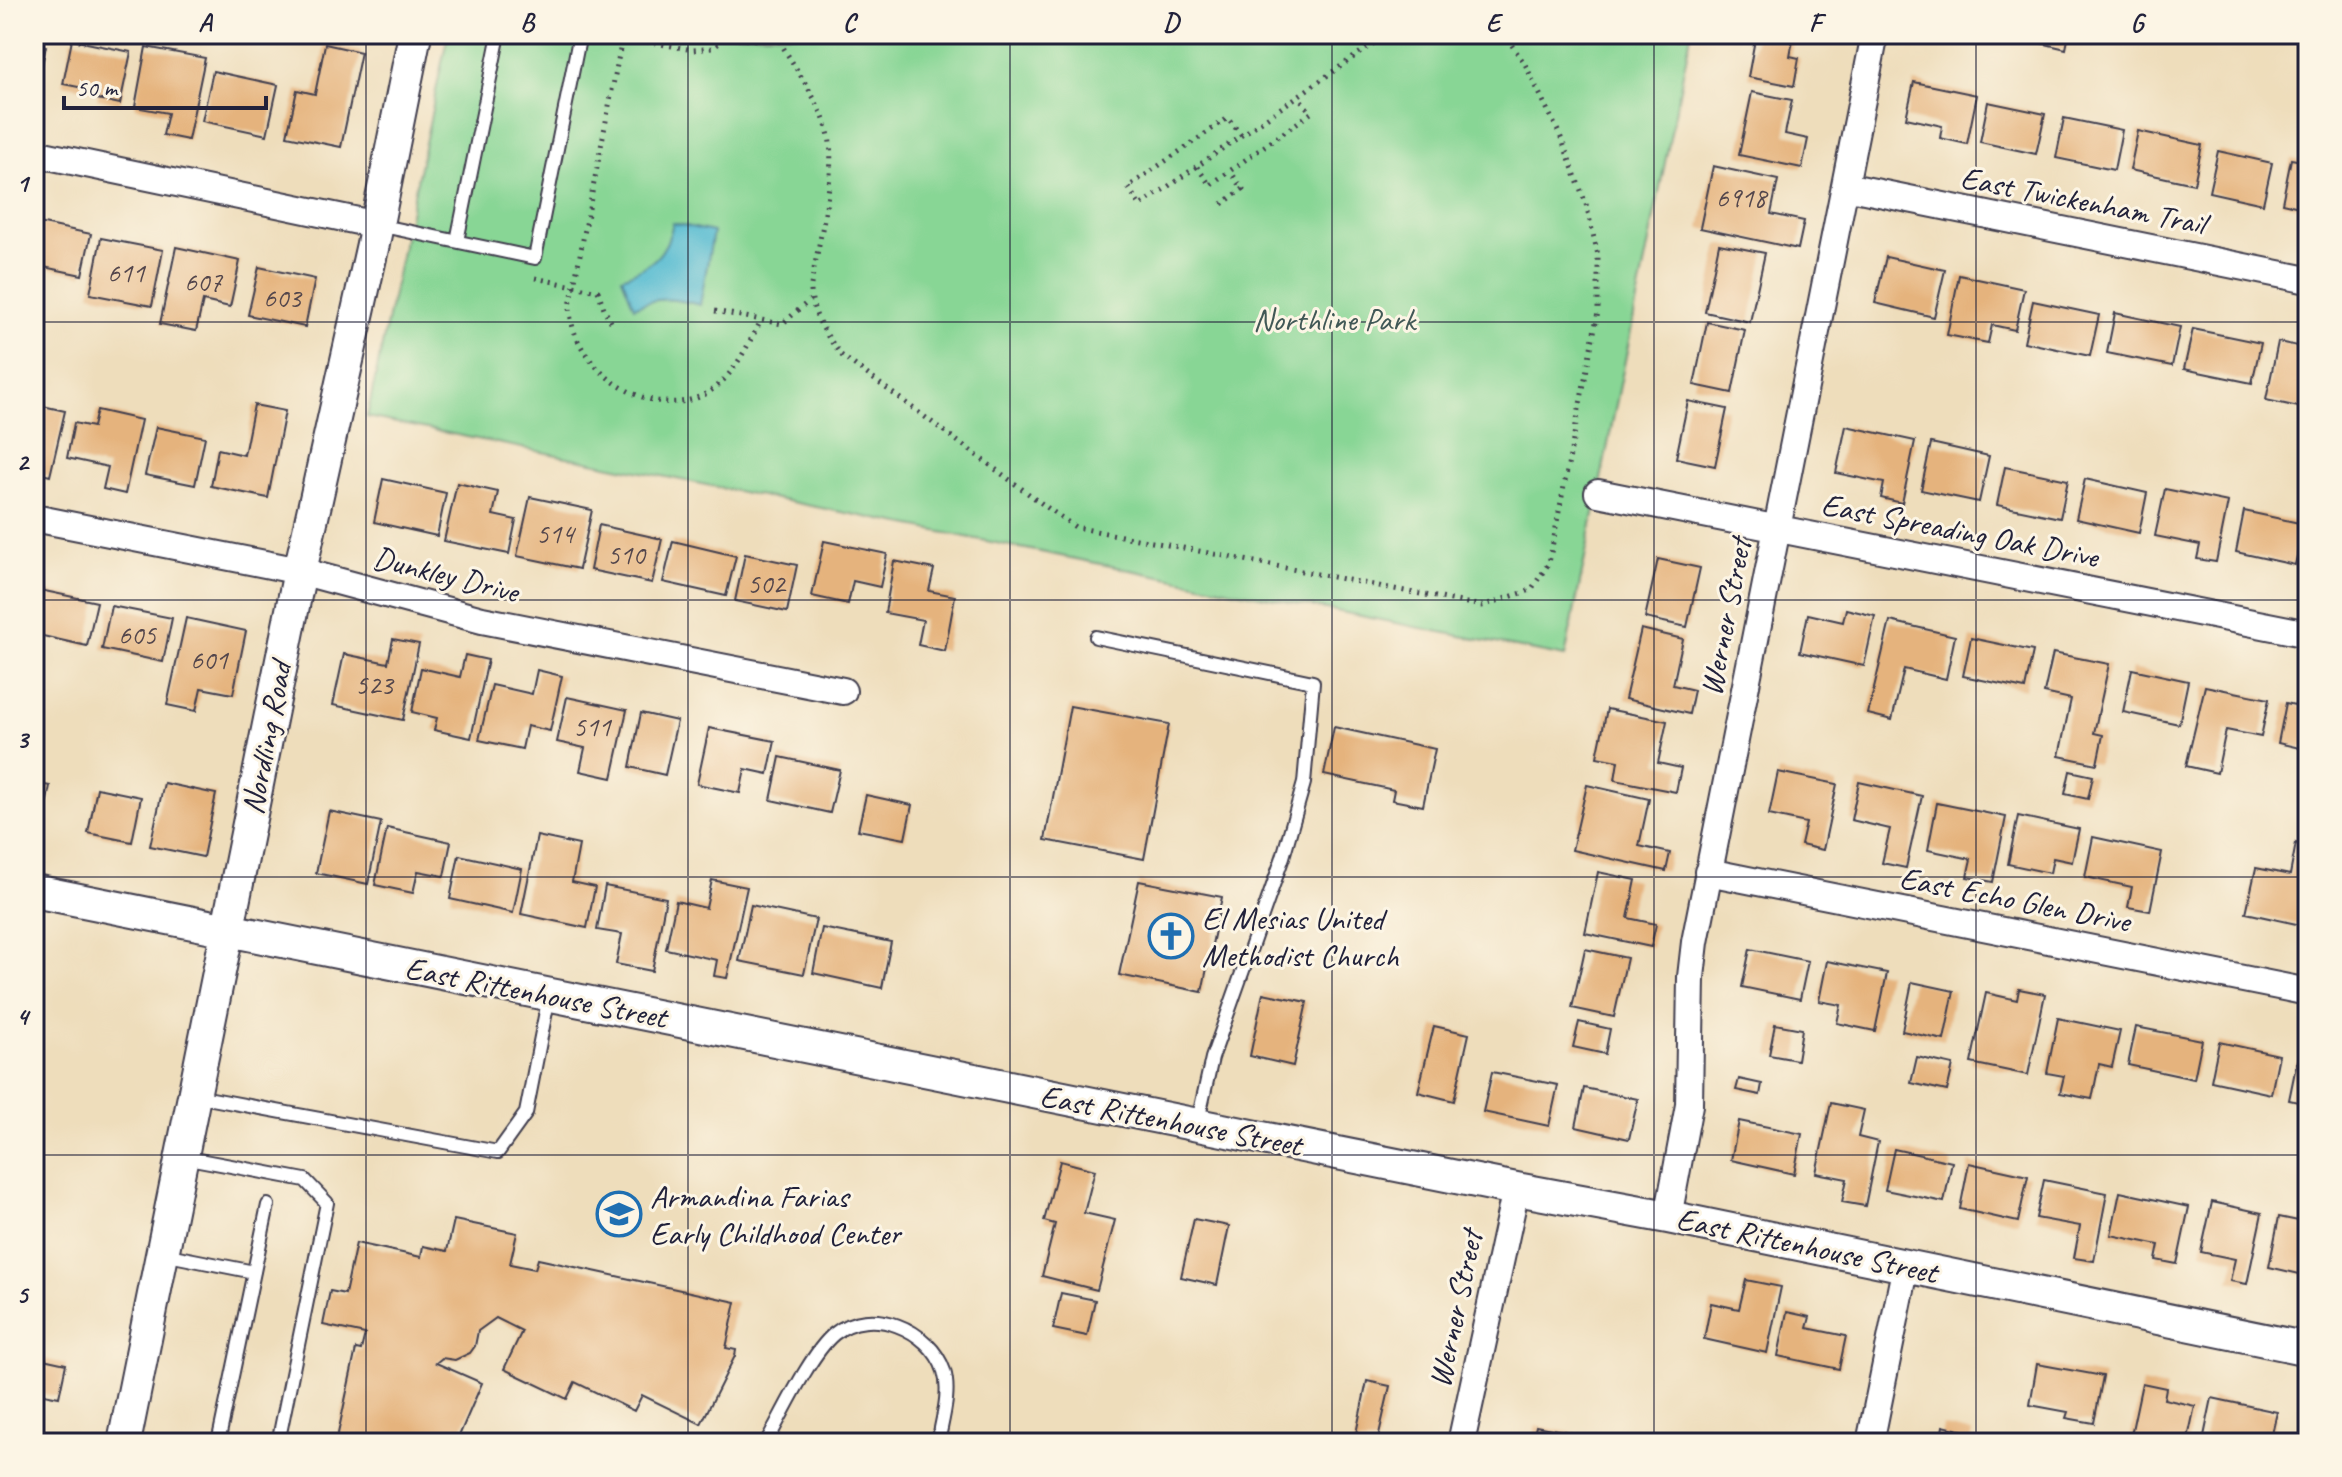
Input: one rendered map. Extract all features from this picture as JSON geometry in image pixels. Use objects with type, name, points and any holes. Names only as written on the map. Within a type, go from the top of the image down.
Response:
[{"type":"street","name":"Nordling Road","points":[[124,1443],[300,571],[377,225],[415,34]]},
{"type":"street","name":"Werner Street","points":[[1668,1217],[1689,1105],[1691,977],[1708,872],[1875,34]]},
{"type":"street","points":[[34,153],[377,225]]},
{"type":"street","name":"East Twickenham Trail","points":[[1845,186],[2308,280]]},
{"type":"street","name":"East Spreading Oak Drive","points":[[1598,493],[2308,634]]},
{"type":"street","name":"Dunkley Drive","points":[[34,518],[300,571],[482,620],[843,691]]},
{"type":"street","name":"East Echo Glen Drive","points":[[1708,872],[2308,992]]},
{"type":"street","name":"East Rittenhouse Street","points":[[34,891],[1668,1217],[2308,1349]]},
{"type":"street","name":"Werner Street","points":[[1461,1443],[1516,1189]]},
{"type":"street","points":[[1870,1443],[1906,1265]]},
{"type":"lane","points":[[457,241],[499,34]]},
{"type":"lane","points":[[377,225],[535,258],[580,34]]},
{"type":"lane","points":[[1096,637],[1313,682],[1304,783],[1283,857],[1212,1058],[1197,1125]]},
{"type":"lane","points":[[193,1096],[498,1152],[526,1113],[549,995]]},
{"type":"lane","points":[[181,1156],[305,1180],[327,1203],[278,1443]]},
{"type":"lane","points":[[218,1443],[268,1205]]},
{"type":"lane","points":[[162,1254],[254,1272]]},
{"type":"lane","points":[[766,1443],[818,1352],[834,1334],[849,1326],[882,1321],[914,1332],[937,1356],[944,1371],[947,1388],[938,1443]]},
{"type":"path","points":[[657,34],[661,44]]},
{"type":"path","points":[[1241,135],[1228,118],[1128,187],[1140,206],[1387,34]]},
{"type":"path","points":[[761,321],[731,372],[718,386],[687,401],[672,402],[635,395],[612,382],[592,364],[572,329],[570,306],[623,35],[693,50],[713,48],[725,38],[763,40],[776,35],[828,132],[830,177],[810,300],[823,331],[841,355],[1075,527],[1482,606],[1509,599],[1531,590],[1549,563],[1598,312],[1598,255],[1586,204],[1560,135],[1525,64],[1504,34]]},
{"type":"path","points":[[1197,167],[1210,185],[1230,171],[1311,113],[1298,96]]},
{"type":"path","points":[[1222,204],[1243,189],[1230,171]]},
{"type":"path","points":[[574,286],[598,291],[614,327]]},
{"type":"path","points":[[715,311],[782,324],[810,300]]},
{"type":"green space","name":"Northline Park","points":[[448,34],[1691,34],[1565,657],[367,417]]},
{"type":"water","points":[[673,223],[713,232],[700,305],[667,300],[634,307],[622,277],[656,258],[666,243]]},
{"type":"building","points":[[1756,34],[1794,34],[1790,56],[1799,58],[1794,86],[1748,77]]},
{"type":"building","points":[[2043,34],[2069,34],[2066,49],[2041,43]]},
{"type":"building","points":[[72,40],[131,52],[120,104],[97,99],[99,91],[63,84]]},
{"type":"building","points":[[34,44],[46,46],[38,84],[34,83]]},
{"type":"building","points":[[325,44],[361,52],[341,147],[287,136],[297,90],[315,94]]},
{"type":"building","points":[[146,47],[205,58],[188,140],[163,135],[168,113],[135,107]]},
{"type":"building","points":[[213,71],[278,85],[267,135],[202,121]]},
{"type":"building","points":[[1914,82],[1977,95],[1967,144],[1940,138],[1942,126],[1906,118]]},
{"type":"building","points":[[1752,92],[1792,100],[1785,134],[1808,139],[1802,168],[1739,155]]},
{"type":"building","points":[[1988,102],[2045,114],[2036,154],[1980,142]]},
{"type":"building","points":[[2064,118],[2122,130],[2114,170],[2056,158]]},
{"type":"building","points":[[2138,131],[2202,145],[2194,184],[2130,170]]},
{"type":"building","points":[[2218,151],[2272,163],[2263,204],[2209,192]]},
{"type":"building","points":[[2291,159],[2308,162],[2308,209],[2282,203]]},
{"type":"building","points":[[1713,166],[1778,180],[1771,214],[1804,221],[1798,249],[1700,228]]},
{"type":"building","points":[[34,222],[91,234],[82,275],[34,265]]},
{"type":"building","points":[[101,238],[163,250],[152,306],[90,294]]},
{"type":"building","points":[[1719,244],[1765,253],[1750,322],[1705,312]]},
{"type":"building","points":[[176,247],[240,261],[230,307],[203,301],[196,331],[160,324]]},
{"type":"building","points":[[1886,257],[1945,270],[1934,317],[1875,303]]},
{"type":"building","points":[[259,267],[315,279],[305,327],[248,315]]},
{"type":"building","points":[[1959,275],[2024,289],[2015,330],[1992,325],[1988,343],[1947,335]]},
{"type":"building","points":[[2033,301],[2099,315],[2090,356],[2024,342]]},
{"type":"building","points":[[2115,313],[2180,327],[2172,366],[2107,353]]},
{"type":"building","points":[[1707,322],[1745,330],[1732,393],[1694,385]]},
{"type":"building","points":[[2193,329],[2261,343],[2252,383],[2184,369]]},
{"type":"building","points":[[2278,342],[2308,348],[2308,409],[2266,400]]},
{"type":"building","points":[[1688,401],[1727,409],[1715,466],[1676,458]]},
{"type":"building","points":[[34,404],[65,411],[50,476],[34,472]]},
{"type":"building","points":[[254,405],[285,411],[268,498],[211,486],[218,449],[244,455]]},
{"type":"building","points":[[97,410],[141,420],[125,494],[103,489],[108,467],[67,458],[74,423],[93,427]]},
{"type":"building","points":[[1846,426],[1915,441],[1902,503],[1881,498],[1884,483],[1836,473]]},
{"type":"building","points":[[156,427],[205,437],[195,485],[145,475]]},
{"type":"building","points":[[1931,443],[1989,456],[1979,502],[1921,490]]},
{"type":"building","points":[[2005,467],[2068,480],[2060,518],[1997,505]]},
{"type":"building","points":[[383,479],[446,493],[437,536],[374,522]]},
{"type":"building","points":[[2085,479],[2147,493],[2139,533],[2076,519]]},
{"type":"building","points":[[457,483],[498,492],[493,515],[516,520],[509,554],[444,541]]},
{"type":"building","points":[[2165,489],[2228,502],[2216,562],[2197,559],[2200,545],[2155,536]]},
{"type":"building","points":[[530,497],[592,510],[579,569],[517,556]]},
{"type":"building","points":[[2244,511],[2304,524],[2295,565],[2236,552]]},
{"type":"building","points":[[599,525],[662,539],[652,583],[590,570]]},
{"type":"building","points":[[673,541],[736,556],[726,596],[663,582]]},
{"type":"building","points":[[824,541],[887,554],[880,587],[853,581],[848,604],[812,596]]},
{"type":"building","points":[[745,554],[797,565],[787,612],[735,601]]},
{"type":"building","points":[[1658,559],[1700,568],[1687,627],[1645,618]]},
{"type":"building","points":[[894,561],[934,569],[929,591],[955,596],[945,651],[918,645],[923,620],[885,613]]},
{"type":"building","points":[[40,590],[97,602],[87,646],[34,634]]},
{"type":"building","points":[[111,606],[172,618],[163,662],[102,649]]},
{"type":"building","points":[[1846,609],[1875,616],[1864,666],[1800,652],[1808,614],[1843,622]]},
{"type":"building","points":[[186,618],[246,631],[233,694],[201,688],[196,711],[167,705]]},
{"type":"building","points":[[1890,621],[1955,636],[1946,679],[1904,669],[1892,720],[1868,714]]},
{"type":"building","points":[[1641,629],[1683,639],[1673,685],[1694,690],[1689,714],[1625,699]]},
{"type":"building","points":[[1971,638],[2033,651],[2025,689],[1963,676]]},
{"type":"building","points":[[393,639],[419,644],[403,720],[333,705],[344,654],[388,663]]},
{"type":"building","points":[[2053,653],[2109,664],[2094,733],[2103,735],[2097,764],[2059,756],[2071,699],[2044,693]]},
{"type":"building","points":[[465,655],[488,660],[471,738],[434,730],[437,718],[412,712],[421,668],[460,677]]},
{"type":"building","points":[[2132,669],[2188,681],[2179,724],[2123,712]]},
{"type":"building","points":[[537,670],[562,676],[550,731],[527,726],[522,749],[479,740],[492,685],[532,694]]},
{"type":"building","points":[[2205,686],[2269,699],[2261,737],[2226,730],[2217,773],[2186,766]]},
{"type":"building","points":[[567,697],[627,710],[612,778],[580,771],[585,748],[557,742]]},
{"type":"building","points":[[2286,703],[2308,708],[2308,750],[2278,743]]},
{"type":"building","points":[[1070,706],[1169,724],[1144,859],[1045,840]]},
{"type":"building","points":[[1607,709],[1667,721],[1658,763],[1681,768],[1676,792],[1615,780],[1618,761],[1597,757]]},
{"type":"building","points":[[641,713],[677,721],[665,775],[630,767]]},
{"type":"building","points":[[1334,727],[1435,749],[1423,806],[1392,800],[1394,790],[1324,775]]},
{"type":"building","points":[[709,728],[775,741],[768,774],[745,769],[740,793],[697,784]]},
{"type":"building","points":[[780,757],[840,770],[830,813],[771,800]]},
{"type":"building","points":[[2070,771],[2093,776],[2088,799],[2065,794]]},
{"type":"building","points":[[1778,772],[1837,784],[1823,850],[1801,845],[1806,823],[1769,815]]},
{"type":"building","points":[[1859,782],[1922,796],[1906,868],[1882,863],[1890,829],[1851,820]]},
{"type":"building","points":[[34,783],[50,786],[42,824],[34,822]]},
{"type":"building","points":[[164,783],[216,794],[203,857],[150,846]]},
{"type":"building","points":[[1587,785],[1649,799],[1639,846],[1670,853],[1666,871],[1572,850]]},
{"type":"building","points":[[97,788],[141,797],[132,842],[88,833]]},
{"type":"building","points":[[866,795],[912,805],[905,839],[858,830]]},
{"type":"building","points":[[1937,803],[2006,817],[1993,882],[1967,877],[1971,859],[1928,850]]},
{"type":"building","points":[[329,811],[381,822],[368,884],[316,873]]},
{"type":"building","points":[[2018,816],[2079,829],[2072,862],[2053,858],[2050,873],[2008,864]]},
{"type":"building","points":[[387,828],[451,842],[444,876],[418,871],[413,893],[375,885]]},
{"type":"building","points":[[537,836],[579,845],[572,882],[595,887],[587,928],[521,914]]},
{"type":"building","points":[[2093,837],[2162,852],[2150,911],[2128,907],[2132,887],[2085,877]]},
{"type":"building","points":[[2296,843],[2308,846],[2308,890],[2301,925],[2246,913],[2256,868],[2290,875]]},
{"type":"building","points":[[459,855],[522,869],[513,913],[450,899]]},
{"type":"building","points":[[1598,872],[1636,880],[1628,918],[1656,924],[1651,947],[1585,933]]},
{"type":"building","points":[[712,880],[747,887],[727,978],[714,976],[717,960],[666,949],[676,901],[706,908]]},
{"type":"building","name":"El Mesias United Methodist Church","points":[[1139,881],[1222,897],[1202,992],[1119,975]]},
{"type":"building","points":[[605,886],[666,898],[652,971],[616,964],[622,934],[597,930]]},
{"type":"building","points":[[751,905],[816,919],[804,974],[739,961]]},
{"type":"building","points":[[822,928],[891,942],[882,988],[813,973]]},
{"type":"building","points":[[1585,949],[1627,958],[1614,1017],[1572,1008]]},
{"type":"building","points":[[1750,949],[1808,961],[1800,999],[1742,987]]},
{"type":"building","points":[[1827,961],[1887,973],[1875,1031],[1837,1023],[1841,1005],[1819,1001]]},
{"type":"building","points":[[1912,982],[1954,991],[1944,1040],[1902,1031]]},
{"type":"building","points":[[2019,989],[2045,994],[2028,1075],[1971,1063],[1986,993],[2017,1000]]},
{"type":"building","points":[[1263,993],[1307,1002],[1293,1066],[1250,1056]]},
{"type":"building","points":[[2058,1018],[2120,1031],[2112,1067],[2099,1064],[2092,1099],[2060,1093],[2064,1076],[2047,1073]]},
{"type":"building","points":[[1579,1022],[1610,1029],[1605,1054],[1573,1047]]},
{"type":"building","points":[[1775,1024],[1802,1029],[1797,1060],[1769,1055]]},
{"type":"building","points":[[1434,1026],[1469,1034],[1454,1101],[1418,1092]]},
{"type":"building","points":[[2136,1027],[2202,1040],[2194,1079],[2128,1065]]},
{"type":"building","points":[[2219,1042],[2279,1055],[2271,1094],[2211,1081]]},
{"type":"building","points":[[1917,1057],[1953,1065],[1947,1091],[1911,1083]]},
{"type":"building","points":[[2297,1061],[2308,1063],[2308,1104],[2289,1100]]},
{"type":"building","points":[[1492,1072],[1558,1085],[1549,1126],[1483,1112]]},
{"type":"building","points":[[1739,1079],[1762,1084],[1760,1095],[1736,1090]]},
{"type":"building","points":[[1584,1088],[1638,1099],[1629,1139],[1576,1127]]},
{"type":"building","points":[[1831,1103],[1864,1110],[1858,1137],[1878,1142],[1865,1206],[1842,1202],[1847,1179],[1816,1173]]},
{"type":"building","points":[[1739,1121],[1802,1134],[1794,1174],[1731,1160]]},
{"type":"building","points":[[1894,1149],[1952,1162],[1944,1202],[1885,1190]]},
{"type":"building","points":[[1060,1161],[1095,1170],[1084,1213],[1115,1220],[1097,1290],[1042,1276],[1055,1224],[1044,1221]]},
{"type":"building","points":[[1969,1163],[2028,1176],[2018,1222],[1960,1209]]},
{"type":"building","points":[[2044,1180],[2107,1193],[2094,1261],[2074,1258],[2080,1226],[2036,1218]]},
{"type":"building","points":[[2120,1192],[2189,1207],[2177,1264],[2156,1260],[2159,1245],[2111,1235]]},
{"type":"building","points":[[2212,1202],[2262,1213],[2247,1284],[2230,1281],[2235,1259],[2201,1252]]},
{"type":"building","points":[[2279,1217],[2308,1223],[2308,1276],[2269,1267]]},
{"type":"building","points":[[1194,1219],[1229,1226],[1217,1285],[1181,1277]]},
{"type":"building","points":[[454,1220],[517,1233],[510,1264],[535,1269],[538,1259],[736,1302],[726,1348],[736,1350],[735,1356],[701,1424],[642,1395],[634,1411],[575,1382],[567,1399],[504,1369],[522,1331],[496,1318],[478,1331],[470,1353],[455,1360],[442,1358],[436,1363],[482,1383],[456,1443],[336,1443],[356,1349],[361,1350],[365,1334],[323,1325],[330,1291],[345,1294],[356,1243],[421,1257],[423,1246],[447,1251]]},
{"type":"building","points":[[1746,1280],[1781,1287],[1767,1353],[1704,1339],[1711,1303],[1739,1309]]},
{"type":"building","points":[[1061,1293],[1095,1300],[1087,1336],[1053,1329]]},
{"type":"building","points":[[1787,1312],[1810,1317],[1807,1328],[1846,1336],[1839,1369],[1778,1356]]},
{"type":"building","points":[[34,1357],[66,1364],[59,1397],[34,1392]]},
{"type":"building","points":[[2037,1364],[2103,1376],[2094,1423],[2066,1418],[2068,1412],[2030,1405]]},
{"type":"building","points":[[1367,1381],[1390,1386],[1377,1443],[1354,1443]]},
{"type":"building","points":[[2142,1383],[2166,1388],[2164,1399],[2195,1406],[2187,1443],[2168,1443],[2131,1435]]},
{"type":"building","points":[[2212,1398],[2277,1412],[2270,1443],[2203,1441]]},
{"type":"building","points":[[1536,1426],[1577,1434],[1575,1443],[1532,1443]]},
{"type":"building","points":[[1943,1426],[1972,1433],[1970,1443],[1940,1443]]},
{"type":"place","name":"El Mesias United Methodist Church","points":[[1171,936]]},
{"type":"place","name":"Armandina Farias Early Childhood Center","points":[[619,1214]]}]
